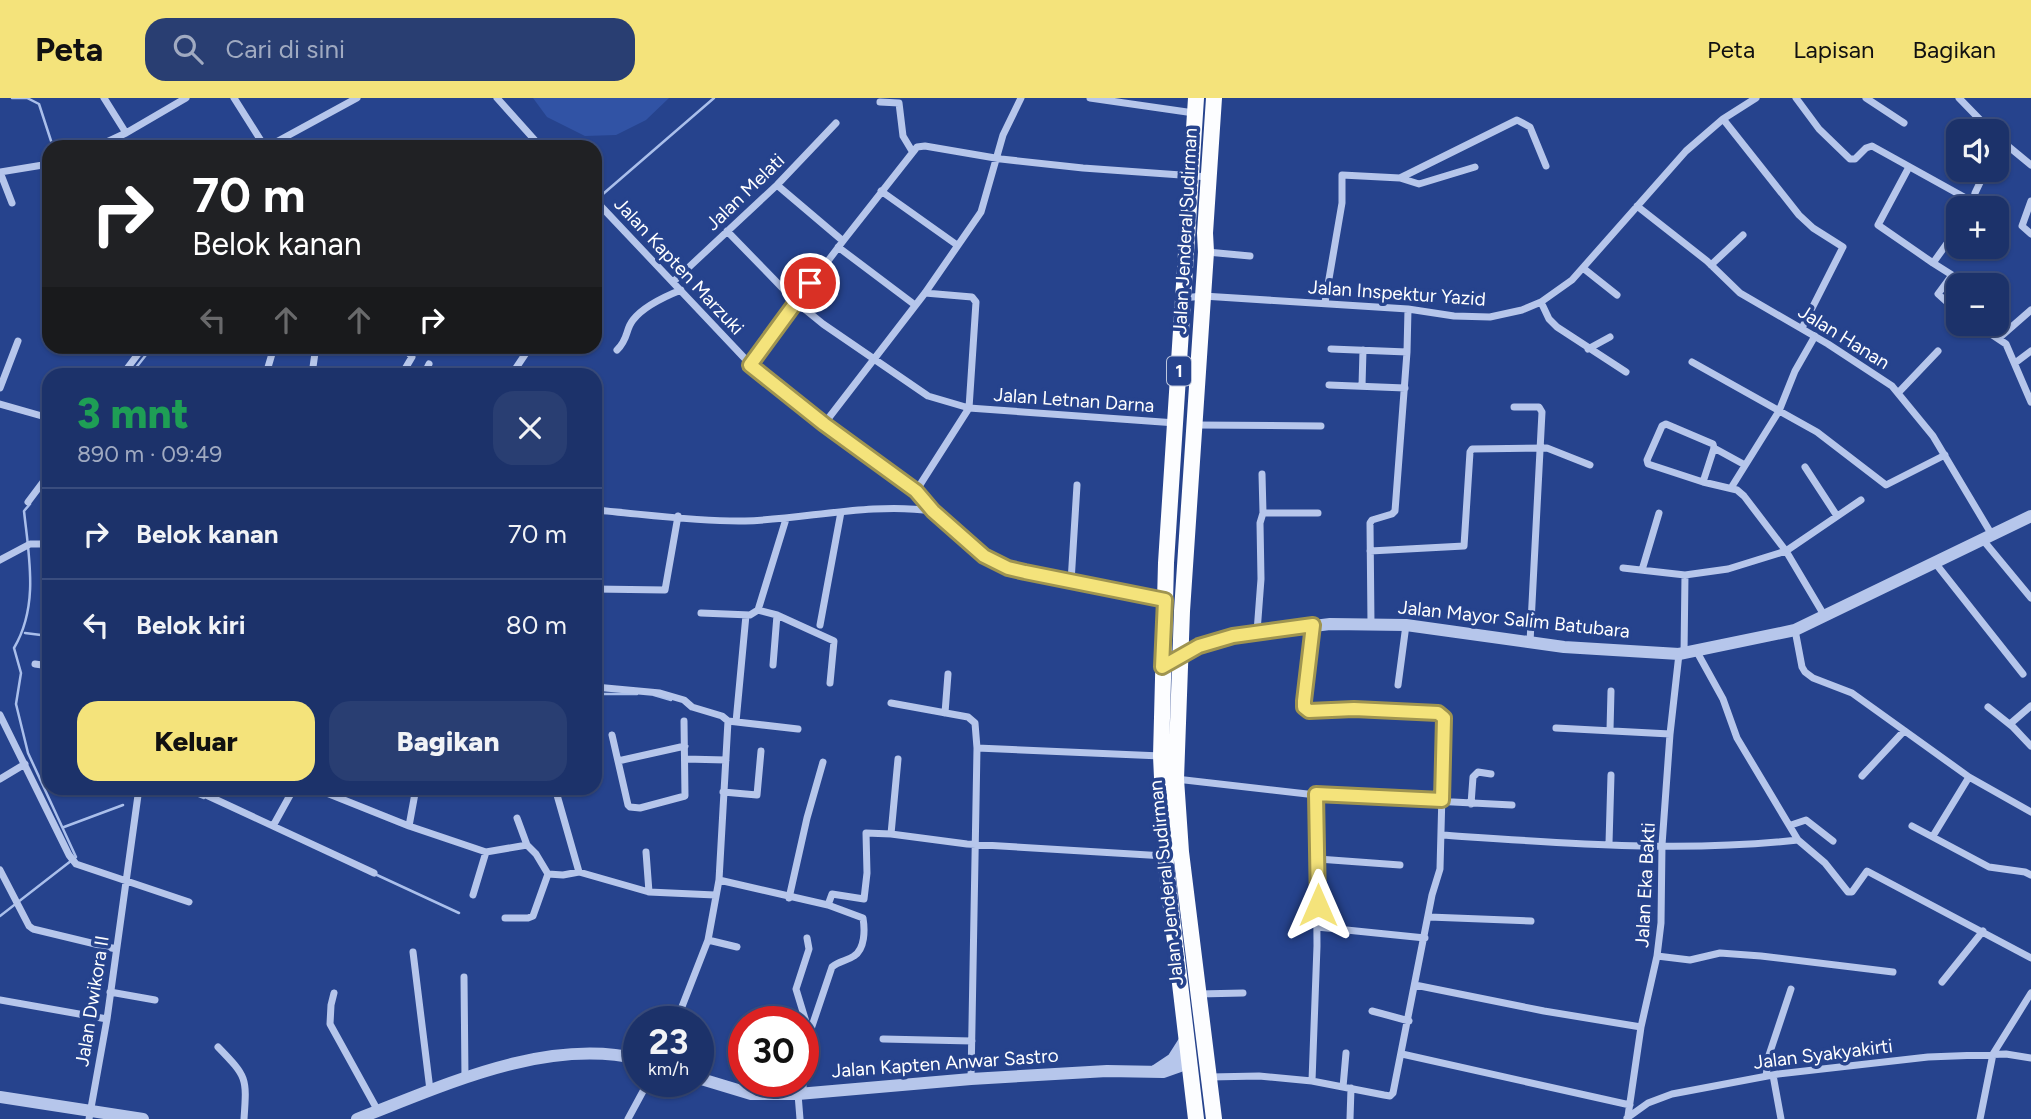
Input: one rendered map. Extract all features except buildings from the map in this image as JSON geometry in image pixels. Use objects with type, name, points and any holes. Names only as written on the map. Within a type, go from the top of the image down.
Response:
[{"type":"highway","name":"Jalan Jenderal Sudirman","points":[[1214,98],[1180,657],[1176,779],[1181,852],[1214,1119]]},
{"type":"highway","name":"Jalan Jenderal Sudirman","points":[[1195,106],[1165,600],[1161,757],[1165,856],[1196,1119]]},
{"type":"highway","points":[[1176,424],[1195,425]]},
{"type":"highway","points":[[1188,1045],[1207,1052]]},
{"type":"street","points":[[104,98],[126,133]]},
{"type":"street","points":[[111,140],[186,98]]},
{"type":"street","points":[[234,98],[261,140]]},
{"type":"street","points":[[279,140],[357,98]]},
{"type":"street","points":[[497,98],[535,140]]},
{"type":"street","points":[[824,424],[925,293],[981,212],[1003,135],[1021,98]]},
{"type":"street","points":[[1090,98],[1195,106]]},
{"type":"street","name":"Jalan Inspektur Yazid","points":[[1183,298],[1203,296],[1325,302],[1408,309],[1443,315],[1490,317],[1522,310],[1561,289],[1583,268],[1686,151],[1723,119],[1756,98]]},
{"type":"street","points":[[1796,98],[1819,129],[1850,159],[1855,159],[1872,146],[1957,196]]},
{"type":"street","points":[[1866,98],[1904,123]]},
{"type":"street","points":[[1959,98],[1979,119]]},
{"type":"street","points":[[880,102],[899,103],[903,136],[912,151]]},
{"type":"street","points":[[1723,119],[1799,215],[1813,228],[1843,247],[1802,328]]},
{"type":"street","points":[[1400,178],[1517,120],[1530,127],[1546,166]]},
{"type":"street","name":"Jalan Melati","points":[[674,282],[777,185],[836,123]]},
{"type":"street","points":[[750,365],[840,244],[917,147],[1083,168],[1209,177]]},
{"type":"street","points":[[2009,148],[2031,165]]},
{"type":"street","points":[[2022,159],[2031,153]]},
{"type":"street","points":[[12,203],[0,172],[42,165]]},
{"type":"street","points":[[1325,302],[1342,203],[1342,175],[1400,178],[1419,184],[1475,167]]},
{"type":"street","points":[[1909,167],[1878,225],[1949,273]]},
{"type":"street","points":[[777,185],[840,244],[915,305]]},
{"type":"street","points":[[881,191],[957,245]]},
{"type":"street","points":[[2031,201],[2022,226],[2031,234]]},
{"type":"street","name":"Jalan Hanan","points":[[1637,206],[1749,299],[1868,369],[1898,393],[1933,436],[1988,538],[2031,597]]},
{"type":"street","name":"Jalan Kapten Marzuki","points":[[602,207],[750,365],[824,424],[916,491],[933,511],[984,556],[998,564],[1025,572],[1165,600]]},
{"type":"street","name":"Jalan Letnan Darna","points":[[727,231],[796,302],[921,392],[969,408],[1176,424]]},
{"type":"street","points":[[1711,265],[1743,234]]},
{"type":"street","points":[[1933,263],[1946,245]]},
{"type":"street","points":[[1206,252],[1250,256]]},
{"type":"street","points":[[1583,268],[1617,295]]},
{"type":"street","points":[[1946,283],[1938,294],[1946,301]]},
{"type":"street","points":[[617,350],[627,338],[633,320],[681,290]]},
{"type":"street","points":[[916,491],[969,408],[976,302],[972,297],[925,293]]},
{"type":"street","points":[[1541,302],[1549,319],[1557,327],[1626,372]]},
{"type":"street","points":[[1370,624],[1372,520],[1392,514],[1395,510],[1408,309]]},
{"type":"street","points":[[1999,338],[2031,310]]},
{"type":"street","points":[[1731,488],[1779,411],[1795,371],[1815,336]]},
{"type":"street","points":[[1996,336],[2006,344],[2031,402]]},
{"type":"street","points":[[1588,349],[1610,337]]},
{"type":"street","points":[[0,388],[18,341]]},
{"type":"street","points":[[1331,349],[1407,352]]},
{"type":"street","points":[[1362,386],[1363,350]]},
{"type":"street","points":[[1898,393],[1938,351]]},
{"type":"street","points":[[2015,363],[2031,351]]},
{"type":"street","points":[[1692,362],[1817,432],[1886,485],[1945,455]]},
{"type":"street","points":[[427,368],[429,364]]},
{"type":"street","points":[[1329,386],[1405,387]]},
{"type":"street","points":[[0,404],[42,416]]},
{"type":"street","points":[[1514,407],[1541,408],[1530,642]]},
{"type":"street","points":[[1745,465],[1714,448],[1710,442],[1665,424],[1647,460],[1651,466],[1731,488],[1744,496],[1786,551],[1824,615]]},
{"type":"street","points":[[1195,425],[1321,426]]},
{"type":"street","points":[[1703,482],[1714,448]]},
{"type":"street","points":[[1370,551],[1464,546],[1471,450],[1551,449],[1590,465]]},
{"type":"street","points":[[1805,467],[1837,516]]},
{"type":"street","points":[[1257,632],[1261,579],[1262,474]]},
{"type":"street","points":[[28,502],[42,483]]},
{"type":"street","points":[[1071,582],[1077,485]]},
{"type":"street","points":[[1623,568],[1685,575],[1728,569],[1786,551],[1861,500]]},
{"type":"street","points":[[602,511],[742,521],[841,512],[918,509],[933,511]]},
{"type":"street","points":[[820,625],[841,512]]},
{"type":"street","points":[[1263,513],[1318,513]]},
{"type":"street","points":[[1642,570],[1659,513]]},
{"type":"street","points":[[602,589],[665,590],[678,516]]},
{"type":"street","name":"Jalan Mayor Salim Batubara","points":[[1162,667],[1199,646],[1233,636],[1313,625],[1406,625],[1530,642],[1687,653],[1795,630],[2031,516]]},
{"type":"street","points":[[758,610],[786,519]]},
{"type":"street","points":[[0,560],[30,544],[42,544]]},
{"type":"street","points":[[1936,564],[2024,674]]},
{"type":"street","name":"Jalan Eka Bakti","points":[[1627,1118],[1661,923],[1662,845],[1670,734],[1687,653],[1685,575]]},
{"type":"street","points":[[701,613],[746,615],[758,610],[777,615],[834,641],[830,683]]},
{"type":"street","points":[[682,1006],[708,940],[719,880],[726,760],[746,615]]},
{"type":"street","points":[[773,665],[777,615]]},
{"type":"street","points":[[1210,1077],[1259,1076],[1312,1081],[1390,1096],[1402,1054],[1440,869],[1444,718],[1438,713],[1354,709],[1309,711],[1304,707],[1313,625]]},
{"type":"street","points":[[1398,685],[1406,625]]},
{"type":"street","points":[[1795,630],[1805,672],[1813,678],[1852,692],[1969,777],[2031,812]]},
{"type":"street","points":[[1687,653],[1723,699],[1737,738],[1798,840],[1825,863],[1848,892],[1852,892],[1867,871],[2031,958]]},
{"type":"street","points":[[35,664],[42,665]]},
{"type":"street","points":[[945,713],[948,674]]},
{"type":"street","points":[[602,688],[660,694],[732,721],[798,729]]},
{"type":"street","points":[[1610,730],[1611,691]]},
{"type":"street","points":[[891,703],[968,717],[975,723],[971,1079]]},
{"type":"street","points":[[2010,724],[2031,706]]},
{"type":"street","points":[[1987,707],[2010,724],[2031,746]]},
{"type":"street","points":[[0,715],[69,855],[76,863],[189,902]]},
{"type":"street","points":[[612,735],[628,805],[640,808],[684,798],[684,721]]},
{"type":"street","points":[[1556,728],[1670,734]]},
{"type":"street","points":[[1862,776],[1904,731]]},
{"type":"street","points":[[618,761],[685,746]]},
{"type":"street","points":[[976,748],[1161,757]]},
{"type":"street","points":[[723,792],[757,795],[761,751]]},
{"type":"street","points":[[685,759],[726,760]]},
{"type":"street","points":[[891,834],[898,759]]},
{"type":"street","points":[[789,898],[823,762]]},
{"type":"street","points":[[0,779],[24,764]]},
{"type":"street","points":[[1471,804],[1473,777],[1478,772],[1491,774]]},
{"type":"street","points":[[1609,843],[1611,775]]},
{"type":"street","points":[[1933,836],[1969,777]]},
{"type":"street","points":[[1176,779],[1316,794],[1512,805]]},
{"type":"street","points":[[1312,1081],[1318,859],[1316,794]]},
{"type":"street","points":[[126,882],[138,795]]},
{"type":"street","points":[[206,795],[374,873]]},
{"type":"street","points":[[273,826],[290,795]]},
{"type":"street","points":[[337,795],[409,826],[486,852],[527,845]]},
{"type":"street","points":[[409,826],[415,795]]},
{"type":"street","points":[[557,795],[579,872]]},
{"type":"street","points":[[517,818],[527,845],[548,874]]},
{"type":"street","points":[[1791,825],[1806,820],[1833,841]]},
{"type":"street","points":[[1912,826],[1989,867],[2031,875]]},
{"type":"street","points":[[828,905],[832,894],[864,899],[868,832],[975,844],[1165,856]]},
{"type":"street","points":[[1442,835],[1662,845],[1749,845],[1798,840]]},
{"type":"street","points":[[473,895],[486,852]]},
{"type":"street","points":[[646,852],[649,892]]},
{"type":"street","points":[[1318,859],[1400,865]]},
{"type":"street","points":[[0,870],[29,926],[37,932],[116,949]]},
{"type":"street","points":[[548,874],[579,872],[649,892],[715,895]]},
{"type":"street","points":[[505,918],[533,916],[548,874]]},
{"type":"street","points":[[719,880],[828,905],[863,918],[862,946],[856,955],[832,967],[819,1006]]},
{"type":"street","name":"Jalan Dwikora II","points":[[89,1116],[107,1019],[126,882]]},
{"type":"street","points":[[1429,917],[1531,920]]},
{"type":"street","points":[[1317,927],[1425,938]]},
{"type":"street","points":[[1942,982],[1983,931]]},
{"type":"street","points":[[802,1006],[796,989],[809,949],[807,938]]},
{"type":"street","points":[[708,940],[737,947]]},
{"type":"street","points":[[413,952],[430,1090]]},
{"type":"street","points":[[1657,956],[1690,960],[1720,953],[1893,972]]},
{"type":"street","points":[[464,977],[465,1078]]},
{"type":"street","points":[[1415,985],[1641,1027]]},
{"type":"street","points":[[1781,1119],[1770,1075],[1769,1055],[1791,989]]},
{"type":"street","points":[[110,992],[155,1000]]},
{"type":"street","points":[[334,993],[330,1024],[378,1111]]},
{"type":"street","points":[[1199,994],[1243,993]]},
{"type":"street","points":[[1980,1119],[1993,1054],[2031,993]]},
{"type":"street","points":[[0,1000],[107,1019]]},
{"type":"street","points":[[1372,1011],[1409,1021]]},
{"type":"street","points":[[883,1039],[972,1041]]},
{"type":"street","name":"Jalan Kapten Anwar Sastro","points":[[819,1092],[971,1079],[1173,1070],[1180,1066],[1188,1045]]},
{"type":"street","points":[[218,1046],[242,1071],[246,1086],[244,1119]]},
{"type":"street","points":[[357,1119],[465,1078],[521,1063],[579,1052],[623,1056]]},
{"type":"street","points":[[1346,1053],[1350,1119]]},
{"type":"street","points":[[1402,1054],[1630,1105]]},
{"type":"street","name":"Jalan Syakyakirti","points":[[1627,1118],[1648,1103],[1672,1094],[1770,1075],[1891,1060],[1993,1054],[2031,1058]]},
{"type":"street","points":[[0,1097],[89,1116],[143,1119]]},
{"type":"street","points":[[628,1119],[640,1097]]},
{"type":"street","points":[[800,1097],[800,1119]]},
{"type":"shaded area","points":[[533,98],[669,98],[646,120],[616,135],[585,136],[547,117]]},
{"type":"waterway","points":[[12,98],[27,98],[39,104],[51,140]]},
{"type":"waterway","points":[[602,193],[714,98]]},
{"type":"waterway","points":[[136,368],[147,354]]},
{"type":"waterway","points":[[30,504],[24,511],[30,563],[29,598],[22,632],[14,648],[21,673],[16,704],[28,753],[42,783]]},
{"type":"waterway","points":[[25,633],[42,635]]},
{"type":"waterway","points":[[602,694],[637,694]]},
{"type":"waterway","points":[[654,695],[671,700]]},
{"type":"waterway","points":[[0,916],[76,857],[47,795]]},
{"type":"waterway","points":[[196,795],[204,798]]},
{"type":"waterway","points":[[64,827],[123,805]]},
{"type":"waterway","points":[[377,875],[459,913]]},
{"type":"route","points":[[810,283],[750,365],[824,424],[916,491],[933,511],[984,556],[1008,568],[1165,600],[1162,667],[1199,646],[1233,636],[1313,625],[1304,701],[1304,707],[1309,711],[1354,709],[1442,715],[1442,800],[1316,794],[1318,905]]}]
